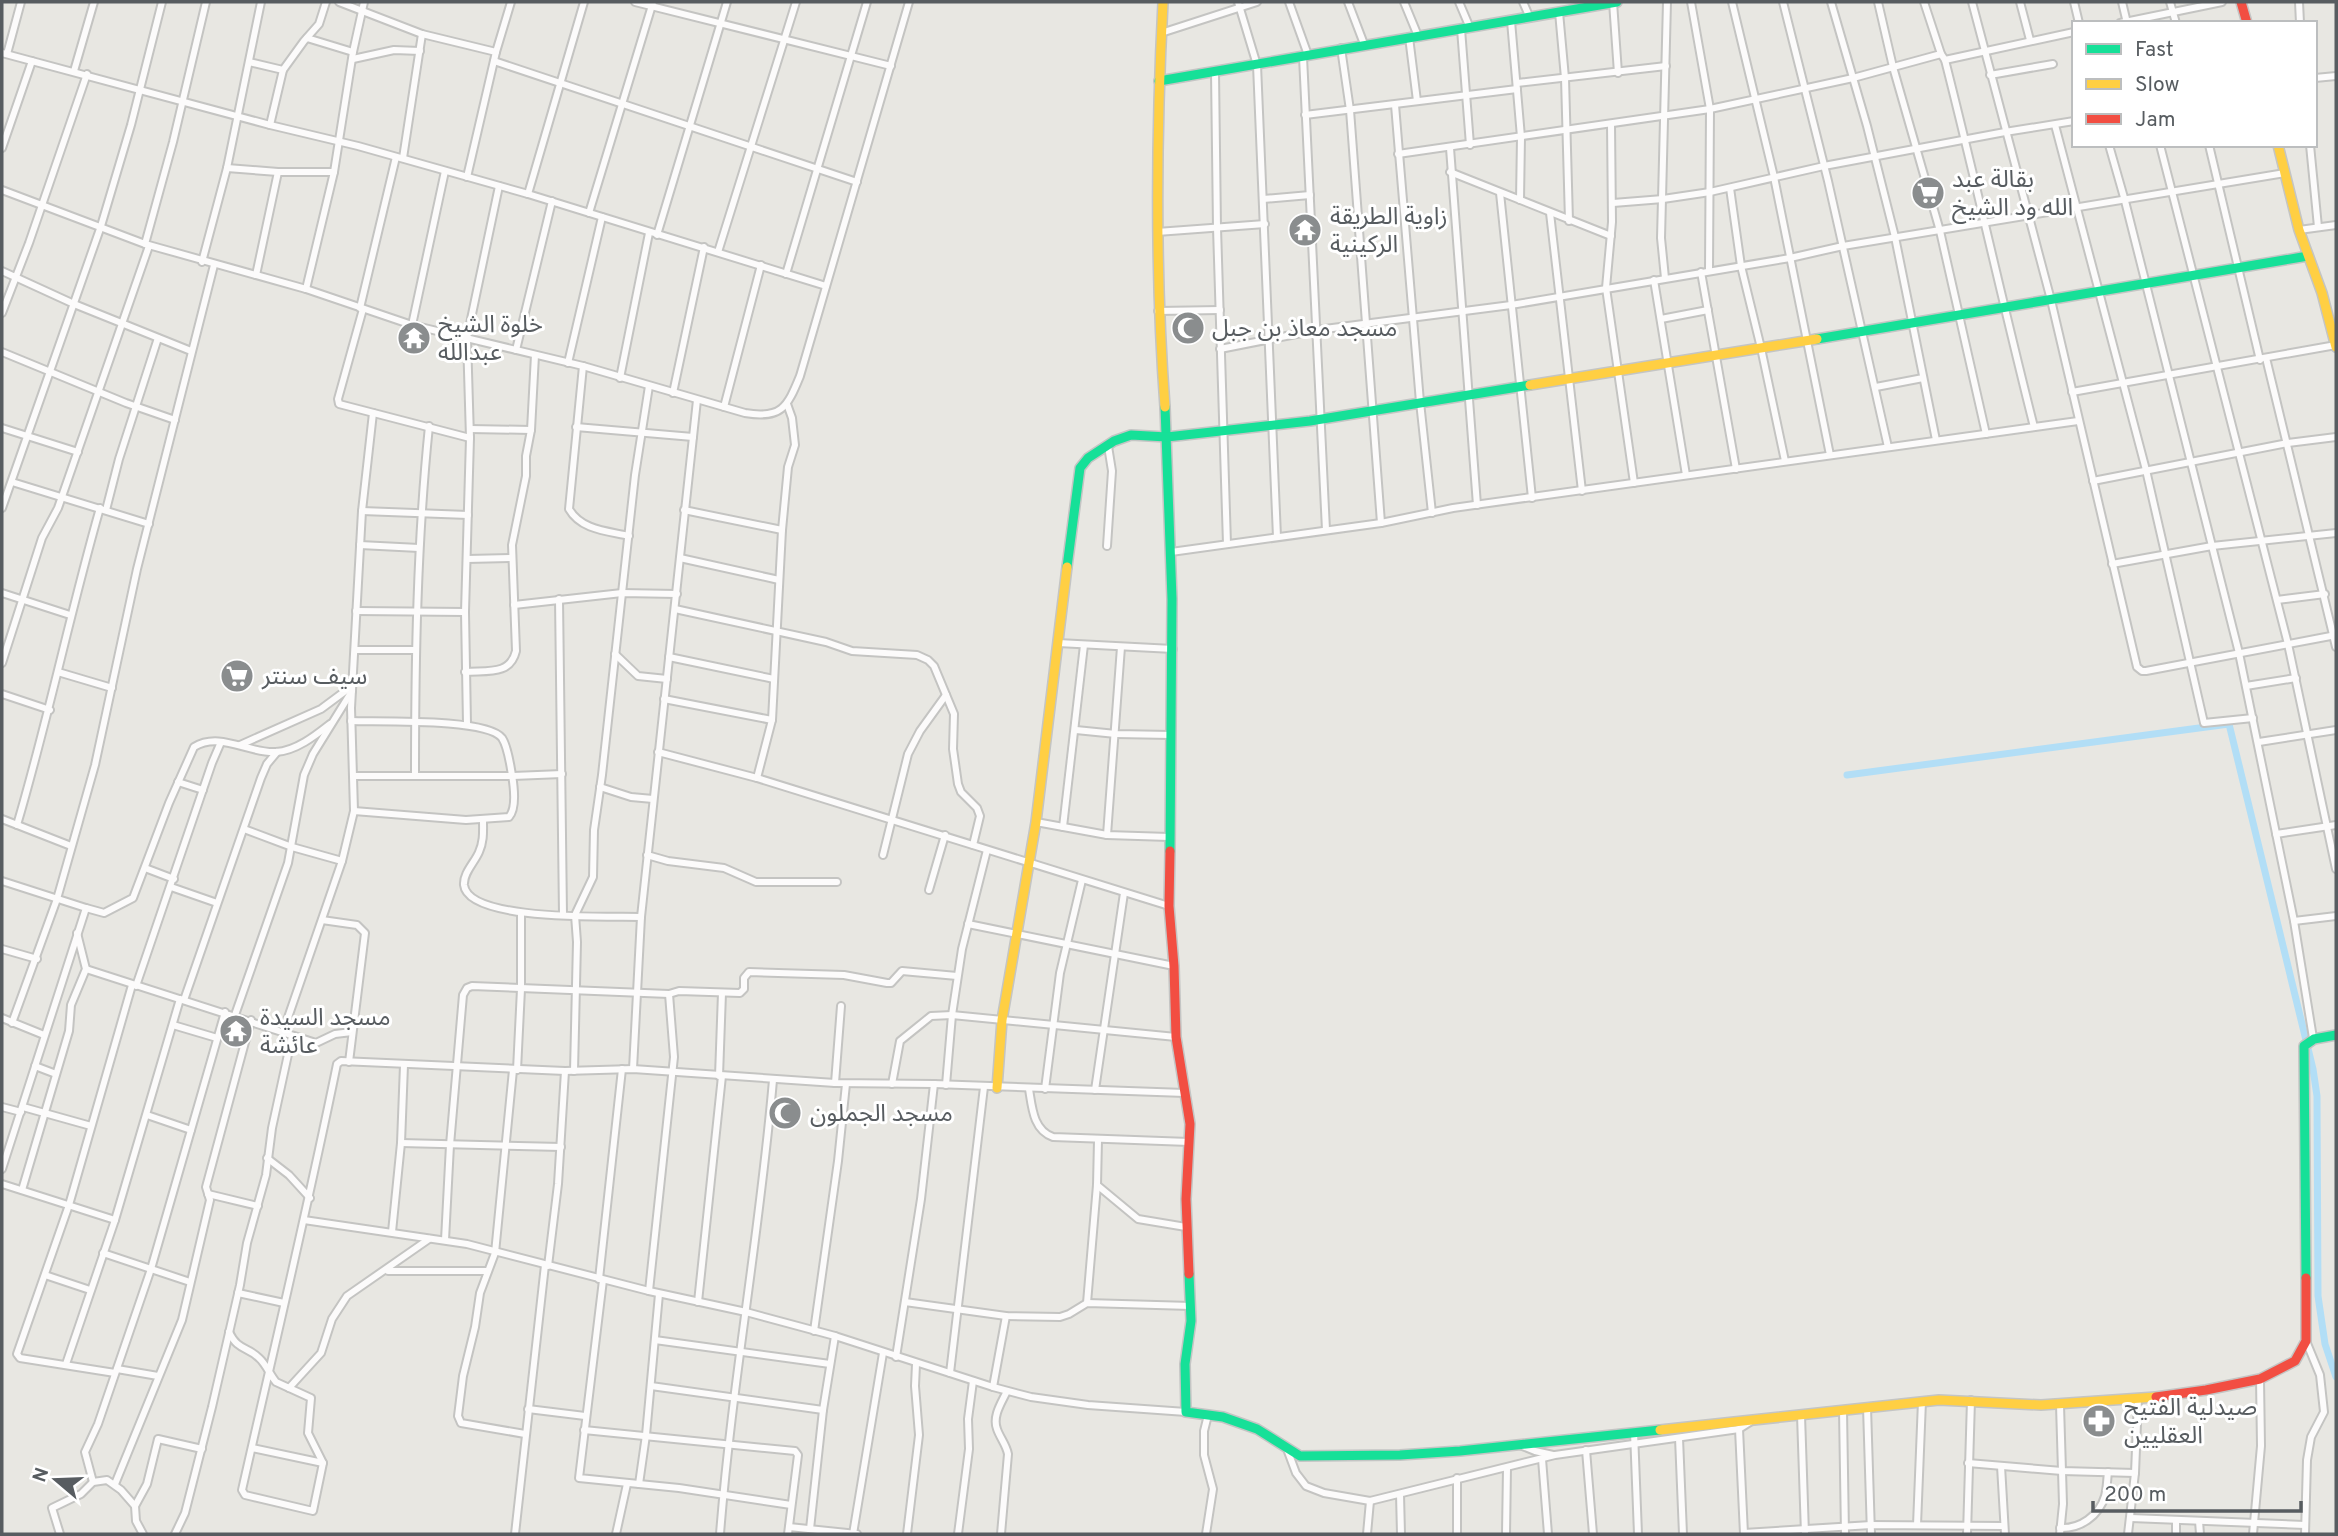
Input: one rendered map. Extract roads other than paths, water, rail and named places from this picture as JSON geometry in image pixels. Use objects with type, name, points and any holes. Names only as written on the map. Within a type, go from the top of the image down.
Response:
[{"type":"street","points":[[21,2],[4,53],[270,125],[340,141],[528,194],[826,286]]},
{"type":"street","points":[[74,71],[94,2]]},
{"type":"street","points":[[2,508],[101,226],[162,2]]},
{"type":"street","points":[[2,663],[42,538],[62,497],[147,245],[206,2]]},
{"type":"street","points":[[202,261],[239,116],[261,2]]},
{"type":"street","points":[[270,125],[283,71],[319,24],[326,2]]},
{"type":"street","points":[[339,2],[422,34],[496,52]]},
{"type":"street","points":[[306,289],[334,172],[364,2]]},
{"type":"street","points":[[467,177],[496,52],[511,2]]},
{"type":"street","points":[[528,194],[584,2]]},
{"type":"street","points":[[635,2],[652,4],[891,66]]},
{"type":"street","points":[[620,377],[653,234],[690,127],[727,2]]},
{"type":"street","points":[[718,252],[796,2]]},
{"type":"street","points":[[786,274],[867,2]]},
{"type":"street","points":[[2,190],[147,245],[306,289],[412,325],[583,366],[697,400],[764,416],[778,412],[787,404],[800,376],[909,2]]},
{"type":"street","points":[[1163,2],[1157,124],[1158,312],[1167,436],[1173,649],[1169,906],[1176,1037],[1189,1125],[1186,1227],[1191,1306],[1185,1364],[1186,1412]]},
{"type":"street","points":[[1161,33],[1239,5],[1257,2]]},
{"type":"street","points":[[1289,2],[1306,56],[1305,116],[1326,530]]},
{"type":"street","points":[[1348,2],[1364,44]]},
{"type":"street","points":[[1404,2],[1413,37],[1417,101]]},
{"type":"street","points":[[1459,2],[1465,28],[1470,145]]},
{"type":"street","points":[[1523,2],[1530,18]]},
{"type":"street","points":[[1159,80],[1530,18],[1583,5],[1615,2],[1618,73]]},
{"type":"street","points":[[1665,278],[1661,238],[1667,2]]},
{"type":"street","points":[[1691,2],[1710,109],[1709,271]]},
{"type":"street","points":[[1732,2],[1774,177],[1830,455]]},
{"type":"street","points":[[1783,2],[1843,246],[1888,447]]},
{"type":"street","points":[[1831,2],[1895,237],[1936,440]]},
{"type":"street","points":[[1878,2],[1893,67],[1940,231],[1986,434]]},
{"type":"street","points":[[1924,2],[1943,57],[1966,140],[2003,308],[2034,427]]},
{"type":"street","points":[[1972,2],[1983,51],[2030,217],[2139,669],[2146,671],[2335,636]]},
{"type":"street","points":[[2020,2],[2030,40]]},
{"type":"street","points":[[2074,2],[2079,21]]},
{"type":"street","points":[[2122,2],[2125,21]]},
{"type":"street","points":[[2170,2],[2175,21]]},
{"type":"street","points":[[2130,21],[2222,2]]},
{"type":"street","points":[[2241,2],[2246,21]]},
{"type":"street","points":[[2299,2],[2301,21]]},
{"type":"street","points":[[589,213],[652,4]]},
{"type":"street","points":[[1239,5],[1257,65],[1277,537]]},
{"type":"street","points":[[1559,12],[1565,78],[1569,221]]},
{"type":"street","points":[[1511,21],[1521,137],[1520,200]]},
{"type":"street","points":[[1398,154],[1710,109],[1893,67],[2072,32]]},
{"type":"street","points":[[422,34],[399,158],[338,402],[341,406],[470,438]]},
{"type":"street","points":[[307,38],[353,55],[394,50],[420,51]]},
{"type":"street","points":[[1341,48],[1350,110],[1381,523]]},
{"type":"street","points":[[2,148],[32,61]]},
{"type":"street","points":[[494,61],[857,182]]},
{"type":"street","points":[[249,62],[283,71]]},
{"type":"street","points":[[1990,75],[2053,64]]},
{"type":"street","points":[[1305,116],[1466,96],[1565,78],[1666,66]]},
{"type":"street","points":[[1215,72],[1227,544]]},
{"type":"street","points":[[2,313],[87,74]]},
{"type":"street","points":[[2317,78],[2336,76]]},
{"type":"street","points":[[1395,105],[1432,513]]},
{"type":"street","points":[[1613,203],[1710,192],[1875,156],[2072,121]]},
{"type":"street","points":[[1611,124],[1613,203],[1606,288],[1634,483]]},
{"type":"street","points":[[2054,125],[2146,470],[2205,724],[2253,718]]},
{"type":"street","points":[[2110,147],[2239,653],[2294,921],[2313,1038]]},
{"type":"street","points":[[2161,147],[2288,644],[2336,869]]},
{"type":"street","points":[[2210,147],[2238,268],[2288,443],[2336,647]]},
{"type":"street","points":[[2073,392],[2336,346],[2334,328],[2299,230],[2278,147]]},
{"type":"street","points":[[2310,147],[2318,226]]},
{"type":"street","points":[[1450,148],[1460,311],[1470,395],[1477,505]]},
{"type":"street","points":[[227,168],[334,172]]},
{"type":"street","points":[[256,275],[278,172]]},
{"type":"street","points":[[412,325],[445,172]]},
{"type":"street","points":[[1450,172],[1611,236]]},
{"type":"street","points":[[1220,349],[1317,330],[1511,305],[1790,258],[1895,237],[2030,217],[2285,173]]},
{"type":"street","points":[[467,724],[465,612],[470,429],[467,338],[499,186]]},
{"type":"street","points":[[1730,188],[1741,266],[1785,461]]},
{"type":"street","points":[[1500,193],[1532,498]]},
{"type":"street","points":[[1263,199],[1310,195]]},
{"type":"street","points":[[516,350],[552,201]]},
{"type":"street","points":[[1550,213],[1582,491]]},
{"type":"street","points":[[568,363],[602,217]]},
{"type":"street","points":[[1157,232],[1265,224]]},
{"type":"street","points":[[2299,230],[2336,225]]},
{"type":"street","points":[[673,393],[704,247]]},
{"type":"street","points":[[997,1088],[1002,1020],[1036,822],[1078,476],[1080,468],[1088,458],[1120,438],[1131,435],[1167,436],[1310,421],[1960,316],[2144,282],[2308,256]]},
{"type":"street","points":[[12,1023],[57,899],[95,765],[149,524],[214,265]]},
{"type":"street","points":[[724,407],[761,265]]},
{"type":"street","points":[[2,271],[74,304],[191,351]]},
{"type":"street","points":[[1701,272],[1736,468]]},
{"type":"street","points":[[1654,280],[1686,475]]},
{"type":"street","points":[[1158,312],[1220,310]]},
{"type":"street","points":[[1661,318],[1708,310]]},
{"type":"street","points":[[17,825],[50,710],[70,615],[158,338]]},
{"type":"street","points":[[2,352],[175,420]]},
{"type":"street","points":[[465,672],[502,669],[509,666],[516,651],[512,558],[514,532],[525,487],[535,355]]},
{"type":"street","points":[[583,366],[569,509],[576,518],[591,527],[629,536]]},
{"type":"street","points":[[1876,387],[1923,378]]},
{"type":"street","points":[[574,1071],[577,942],[575,915],[593,877],[594,830],[641,433],[649,386]]},
{"type":"street","points":[[633,1069],[641,917],[697,400]]},
{"type":"street","points":[[757,778],[772,720],[782,530],[788,467],[795,445],[792,418],[787,404]]},
{"type":"street","points":[[283,1032],[342,861],[354,811],[352,689],[362,511],[373,412]]},
{"type":"street","points":[[1171,552],[1381,523],[1477,505],[2078,421]]},
{"type":"street","points":[[415,776],[415,650],[420,512],[429,426]]},
{"type":"street","points":[[576,427],[693,437]]},
{"type":"street","points":[[2,428],[78,452]]},
{"type":"street","points":[[470,429],[531,430]]},
{"type":"street","points":[[2092,481],[2288,443],[2336,437]]},
{"type":"street","points":[[1107,546],[1112,471],[1108,446]]},
{"type":"street","points":[[2,484],[62,497],[149,524]]},
{"type":"street","points":[[684,510],[782,530]]},
{"type":"street","points":[[362,511],[468,514]]},
{"type":"street","points":[[2112,564],[2212,546],[2336,533]]},
{"type":"street","points":[[360,545],[419,548]]},
{"type":"street","points":[[467,559],[512,558]]},
{"type":"street","points":[[680,558],[779,580]]},
{"type":"street","points":[[2,593],[70,615]]},
{"type":"street","points":[[514,605],[622,593],[677,594]]},
{"type":"street","points":[[2277,600],[2325,594]]},
{"type":"street","points":[[559,599],[563,914]]},
{"type":"street","points":[[675,609],[826,642],[852,651],[921,656],[931,663],[955,719],[953,749],[958,784],[980,816],[973,845]]},
{"type":"street","points":[[356,611],[465,612]]},
{"type":"street","points":[[1058,643],[1173,649]]},
{"type":"street","points":[[1063,827],[1084,645]]},
{"type":"street","points":[[1107,835],[1121,647]]},
{"type":"street","points":[[355,650],[415,650]]},
{"type":"street","points":[[615,654],[638,676],[667,679]]},
{"type":"street","points":[[669,657],[774,679]]},
{"type":"street","points":[[58,672],[112,688]]},
{"type":"street","points":[[2246,687],[2296,678]]},
{"type":"street","points":[[235,1015],[285,876],[304,775],[313,754],[352,689]]},
{"type":"street","points":[[240,745],[321,709],[352,689]]},
{"type":"street","points":[[2,694],[50,710]]},
{"type":"street","points":[[883,855],[908,754],[946,695]]},
{"type":"street","points":[[664,699],[772,720]]},
{"type":"street","points":[[351,721],[467,724],[499,735],[503,740],[513,776],[514,810],[512,815],[505,818],[483,820],[354,811]]},
{"type":"street","points":[[2,881],[104,913],[131,900],[194,747],[204,742],[221,742],[277,752],[298,745],[330,724]]},
{"type":"street","points":[[1076,730],[1171,735]]},
{"type":"street","points":[[2259,742],[2336,730]]},
{"type":"street","points":[[158,1376],[20,1358],[17,1354],[69,1205],[134,986],[221,742]]},
{"type":"street","points":[[66,1364],[115,1220],[173,1025],[264,771],[277,752]]},
{"type":"street","points":[[659,752],[757,778],[1169,906]]},
{"type":"street","points":[[354,776],[562,774]]},
{"type":"street","points":[[178,782],[203,790]]},
{"type":"street","points":[[600,787],[631,797],[653,799]]},
{"type":"street","points":[[2,820],[71,846]]},
{"type":"street","points":[[483,820],[482,843],[464,882],[466,893],[482,905],[521,913],[641,917]]},
{"type":"street","points":[[1036,822],[1107,835],[1169,837]]},
{"type":"street","points":[[2276,834],[2336,825]]},
{"type":"street","points":[[244,829],[292,847],[342,861]]},
{"type":"street","points":[[929,890],[945,835]]},
{"type":"street","points":[[946,1085],[957,976],[987,850]]},
{"type":"street","points":[[647,855],[668,861],[724,868],[755,882],[837,882]]},
{"type":"street","points":[[145,868],[174,879]]},
{"type":"street","points":[[1045,1089],[1060,973],[1082,880]]},
{"type":"street","points":[[171,887],[217,903]]},
{"type":"street","points":[[1095,1090],[1124,893]]},
{"type":"street","points":[[2,1169],[86,908]]},
{"type":"street","points":[[521,913],[522,989],[495,1253],[480,1293],[463,1377],[458,1421],[525,1434]]},
{"type":"street","points":[[2294,921],[2336,916]]},
{"type":"street","points":[[322,920],[357,925],[363,928],[365,933],[349,1062]]},
{"type":"street","points":[[968,923],[1174,966]]},
{"type":"street","points":[[22,1190],[69,1031],[71,1005],[86,969],[77,933]]},
{"type":"street","points":[[2,949],[37,959]]},
{"type":"street","points":[[86,969],[316,1043],[335,1034],[352,1031]]},
{"type":"street","points":[[445,1240],[450,1145],[465,991],[472,986],[669,994],[679,991],[722,993],[743,992],[744,978],[749,972],[844,975],[887,983],[891,983],[902,971],[957,976]]},
{"type":"street","points":[[698,1302],[720,1076],[722,993]]},
{"type":"street","points":[[649,1291],[673,1073],[674,1040],[669,994]]},
{"type":"street","points":[[835,1083],[841,1006]]},
{"type":"street","points":[[93,1482],[85,1452],[98,1424],[151,1269],[225,1012]]},
{"type":"street","points":[[892,1084],[902,1037],[931,1016],[952,1015],[1176,1037]]},
{"type":"street","points":[[2,1018],[44,1035]]},
{"type":"street","points":[[115,1484],[182,1320],[210,1200],[206,1187],[251,1020]]},
{"type":"street","points":[[173,1025],[217,1038]]},
{"type":"street","points":[[2305,1534],[2308,1454],[2311,1437],[2324,1412],[2320,1375],[2306,1340],[2304,1046],[2313,1038],[2336,1035]]},
{"type":"street","points":[[175,1534],[186,1513],[202,1449],[247,1242],[258,1206],[292,1036]]},
{"type":"street","points":[[229,1332],[235,1345],[257,1356],[268,1371],[276,1382],[311,1398],[308,1433],[323,1463],[315,1509],[310,1511],[242,1493],[268,1371],[310,1198],[337,1064],[341,1061],[565,1072],[633,1069],[846,1084],[934,1084],[1185,1093]]},
{"type":"street","points":[[392,1232],[401,1143],[404,1065]]},
{"type":"street","points":[[35,1066],[57,1074]]},
{"type":"street","points":[[622,1069],[579,1478],[791,1505]]},
{"type":"street","points":[[515,1534],[561,1147],[565,1072]]},
{"type":"street","points":[[720,1534],[773,1080]]},
{"type":"street","points":[[814,1331],[846,1084]]},
{"type":"street","points":[[896,1357],[921,1199],[934,1084]]},
{"type":"street","points":[[950,1373],[984,1087]]},
{"type":"street","points":[[1029,1089],[1036,1120],[1040,1130],[1047,1135],[1063,1139],[1189,1142]]},
{"type":"street","points":[[2,1107],[45,1114],[91,1126]]},
{"type":"street","points":[[147,1115],[191,1130]]},
{"type":"street","points":[[1087,1303],[1098,1140]]},
{"type":"street","points":[[401,1143],[561,1147]]},
{"type":"street","points":[[267,1158],[289,1175],[310,1198]]},
{"type":"street","points":[[2,1184],[115,1220]]},
{"type":"street","points":[[1097,1185],[1138,1219],[1186,1227]]},
{"type":"street","points":[[208,1194],[258,1206]]},
{"type":"street","points":[[304,1220],[445,1240],[659,1294],[746,1312],[835,1336],[1007,1391],[1088,1405],[1186,1412],[1231,1420],[1263,1432],[1300,1455],[1368,1456],[1460,1451],[1922,1401],[1971,1400],[2060,1405],[2138,1399],[2206,1390],[2260,1379],[2295,1361],[2306,1340]]},
{"type":"street","points":[[385,1272],[429,1239]]},
{"type":"street","points":[[103,1253],[190,1282]]},
{"type":"street","points":[[289,1388],[321,1353],[332,1319],[347,1296],[370,1278],[399,1270],[488,1271]]},
{"type":"street","points":[[45,1275],[90,1290]]},
{"type":"street","points":[[238,1293],[284,1303]]},
{"type":"street","points":[[639,1484],[659,1294]]},
{"type":"street","points":[[905,1302],[1006,1316],[1060,1317],[1087,1303],[1191,1306]]},
{"type":"street","points":[[993,1387],[1006,1316]]},
{"type":"street","points":[[810,1529],[823,1410],[835,1336]]},
{"type":"street","points":[[655,1340],[830,1364]]},
{"type":"street","points":[[584,1430],[797,1452],[789,1531],[810,1529],[855,1534],[883,1353]]},
{"type":"street","points":[[906,1534],[919,1435],[916,1364]]},
{"type":"street","points":[[2253,1534],[2261,1439],[2260,1379]]},
{"type":"street","points":[[958,1534],[974,1381]]},
{"type":"street","points":[[651,1386],[823,1410]]},
{"type":"street","points":[[1000,1534],[1008,1454],[996,1427],[996,1420],[1007,1391]]},
{"type":"street","points":[[2128,1534],[2138,1399]]},
{"type":"street","points":[[1967,1534],[1971,1400]]},
{"type":"street","points":[[1917,1525],[1922,1401]]},
{"type":"street","points":[[2060,1405],[2060,1531],[2082,1525],[2096,1510],[2105,1497],[2108,1472]]},
{"type":"street","points":[[1867,1407],[1871,1534]]},
{"type":"street","points":[[528,1409],[585,1416]]},
{"type":"street","points":[[1843,1410],[1845,1531]]},
{"type":"street","points":[[1206,1534],[1213,1489],[1204,1455],[1208,1415]]},
{"type":"street","points":[[1801,1415],[1805,1532]]},
{"type":"street","points":[[1287,1448],[1296,1473],[1306,1486],[1324,1493],[1370,1501],[1555,1455],[1634,1446],[1739,1429],[1751,1420]]},
{"type":"street","points":[[1739,1429],[1744,1534],[1845,1531],[1871,1525],[2004,1526]]},
{"type":"street","points":[[1634,1432],[1638,1534]]},
{"type":"street","points":[[1679,1438],[1684,1534]]},
{"type":"street","points":[[143,1534],[136,1521],[135,1506],[147,1484],[158,1439],[202,1449]]},
{"type":"street","points":[[1520,1444],[1535,1451],[1555,1455]]},
{"type":"street","points":[[252,1448],[323,1463]]},
{"type":"street","points":[[1586,1450],[1593,1534]]},
{"type":"street","points":[[1542,1459],[1548,1534]]},
{"type":"street","points":[[1968,1463],[2062,1471],[2134,1473]]},
{"type":"street","points":[[2001,1466],[2005,1534]]},
{"type":"street","points":[[1506,1534],[1507,1468]]},
{"type":"street","points":[[1457,1478],[1457,1534]]},
{"type":"street","points":[[60,1534],[52,1508],[81,1494],[93,1482],[107,1480],[115,1484],[135,1506]]},
{"type":"street","points":[[616,1534],[627,1484]]},
{"type":"street","points":[[1400,1494],[1401,1534]]},
{"type":"street","points":[[1367,1534],[1370,1501]]},
{"type":"street","points":[[2130,1518],[2305,1525]]},
{"type":"street","points":[[2176,1520],[2176,1534]]},
{"type":"street","points":[[2200,1521],[2200,1534]]},
{"type":"waterway","points":[[1847,775],[2229,724],[2313,1069],[2317,1096],[2318,1296],[2325,1344],[2336,1377]]},
{"type":"place","name":"بقالة عبد الله ود الشيخ","points":[[1928,193]]},
{"type":"place","name":"زاوية الطريقة الركينية","points":[[1305,230]]},
{"type":"place","name":"مسجد معاذ بن جبل","points":[[1188,328]]},
{"type":"place","name":"خلوة الشيخ عبدالله","points":[[414,338]]},
{"type":"place","name":"سيف سنتر","points":[[237,676]]},
{"type":"place","name":"مسجد السيدة عائشة","points":[[236,1031]]},
{"type":"place","name":"مسجد الجملون","points":[[785,1113]]},
{"type":"place","name":"صيدلية الفتيح العقليين","points":[[2099,1421]]}]
